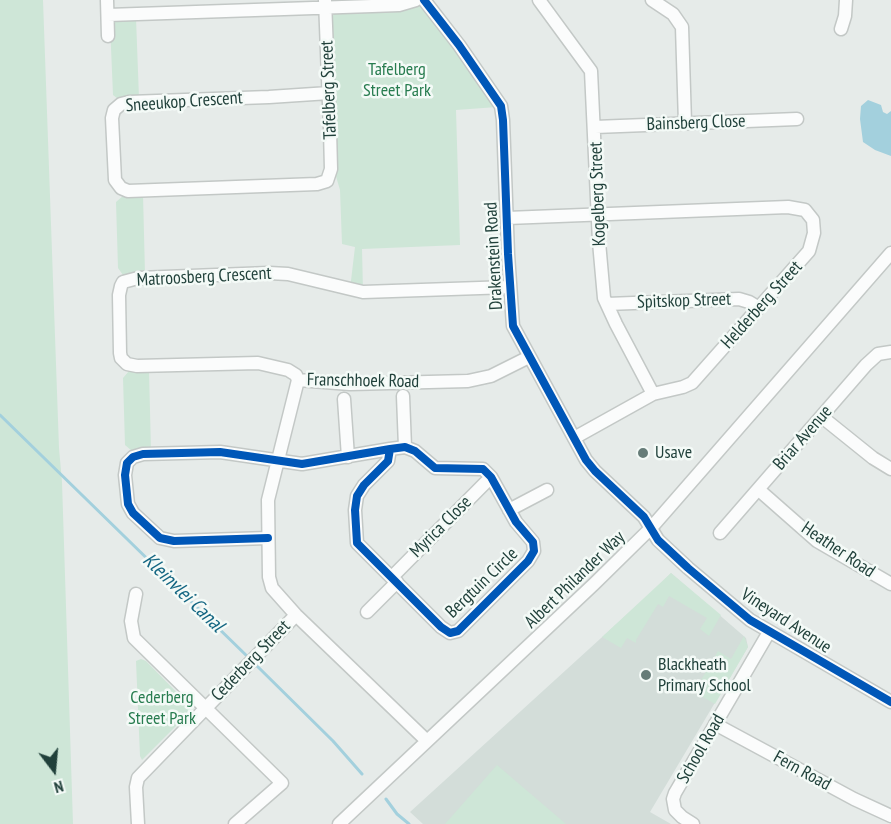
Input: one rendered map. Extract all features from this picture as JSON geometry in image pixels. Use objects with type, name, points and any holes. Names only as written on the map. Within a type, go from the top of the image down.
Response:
[{"type":"street","points":[[107,0],[108,36]]},
{"type":"street","points":[[108,15],[325,4],[399,5],[416,0]]},
{"type":"street","name":"Drakenstein Road","points":[[424,0],[501,106],[509,287],[513,326],[574,438],[595,471],[644,517],[651,528]]},
{"type":"street","name":"Kogelberg Street","points":[[539,0],[591,71],[604,298],[653,394]]},
{"type":"street","points":[[652,0],[673,14],[682,27],[685,123]]},
{"type":"street","points":[[841,29],[846,0]]},
{"type":"street","name":"Tafelberg Street","points":[[325,4],[331,169],[328,180]]},
{"type":"street","name":"Sneeukop Crescent","points":[[328,180],[317,184],[128,191],[121,188],[115,180],[112,123],[117,106],[129,102],[329,93]]},
{"type":"street","name":"Bainsberg Close","points":[[595,127],[797,119]]},
{"type":"street","name":"Helderberg Street","points":[[507,218],[800,207],[813,220],[809,251],[690,385],[653,394],[574,438]]},
{"type":"street","name":"Albert Philander Way","points":[[339,824],[651,528],[891,253]]},
{"type":"street","name":"Matroosberg Crescent","points":[[298,380],[296,375],[288,370],[258,363],[137,366],[127,364],[121,358],[120,353],[119,295],[123,282],[138,278],[269,273],[288,274],[363,292],[509,287]]},
{"type":"street","name":"Spitskop Street","points":[[607,304],[739,298],[759,308]]},
{"type":"street","name":"Briar Avenue","points":[[720,533],[866,365],[878,354],[891,352]]},
{"type":"street","name":"Franschhoek Road","points":[[427,741],[296,615],[272,588],[269,577],[268,500],[276,462],[298,380],[350,384],[468,381],[491,376],[529,357]]},
{"type":"street","points":[[403,396],[405,447]]},
{"type":"street","points":[[344,399],[348,457]]},
{"type":"street","points":[[822,417],[873,458],[891,469]]},
{"type":"street","points":[[268,538],[165,541],[130,508],[127,500],[125,471],[129,459],[143,454],[232,452],[276,462],[302,464],[405,447],[435,468],[480,468],[491,477]]},
{"type":"street","name":"Bergtuin Circle","points":[[390,449],[388,461],[359,492],[356,510],[357,543],[444,630],[450,633],[458,631],[534,554],[533,542],[518,525],[491,477]]},
{"type":"street","name":"Myrica Close","points":[[368,612],[394,580],[491,477]]},
{"type":"street","points":[[510,510],[547,490]]},
{"type":"street","name":"Heather Road","points":[[759,490],[817,541],[891,585]]},
{"type":"street","name":"Vineyard Avenue","points":[[651,528],[658,540],[688,568],[750,620],[891,702]]},
{"type":"street","points":[[136,594],[131,628],[134,638],[282,783]]},
{"type":"street","name":"Cederberg Street","points":[[138,824],[136,787],[138,778],[296,615]]},
{"type":"street","name":"School Road","points":[[693,824],[678,813],[674,804],[675,793],[769,632]]},
{"type":"street","name":"Fern Road","points":[[716,723],[854,800],[891,816]]},
{"type":"street","points":[[235,824],[293,774]]},
{"type":"shaded area","name":"Blackheath Primary School","points":[[671,573],[746,638],[748,647],[650,812],[671,824],[423,824],[410,812],[656,588]]},
{"type":"green space","points":[[0,0],[43,0],[73,824],[0,824]]},
{"type":"green space","name":"Tafelberg Street Park","points":[[421,5],[497,107],[456,110],[460,245],[362,249],[363,291],[350,289],[355,247],[342,244],[340,190],[335,173],[330,19],[336,12]]},
{"type":"green space","points":[[136,18],[139,98],[118,99],[113,95],[110,24],[112,21]]},
{"type":"green space","points":[[143,194],[145,274],[123,275],[118,268],[116,202],[124,195]]},
{"type":"green space","points":[[149,370],[151,451],[132,451],[125,445],[123,378],[129,371]]},
{"type":"green space","points":[[671,573],[721,615],[709,636],[700,629],[707,618],[669,596],[663,607],[658,604],[636,643],[627,638],[621,648],[602,637]]},
{"type":"green space","points":[[744,636],[748,647],[715,704],[694,692],[718,651],[731,659]]},
{"type":"green space","name":"Cederberg Street Park","points":[[141,659],[146,661],[192,708],[142,760],[136,661]]},
{"type":"green space","points":[[497,765],[566,824],[445,824]]},
{"type":"water","points":[[868,100],[881,105],[883,112],[887,114],[891,111],[891,156],[863,142],[861,106]]},
{"type":"waterway","name":"Kleinvlei Canal","points":[[0,415],[250,659]]},
{"type":"waterway","name":"Kleinvlei Canal","points":[[255,664],[333,741],[362,774]]},
{"type":"waterway","name":"Kleinvlei Canal","points":[[386,799],[397,814],[409,824]]},
{"type":"cycle path","points":[[424,0],[459,45],[501,106],[513,326],[586,460],[644,517],[658,540],[750,620],[891,702]]},
{"type":"cycle path","points":[[268,538],[174,541],[160,538],[133,513],[128,504],[125,475],[127,463],[133,457],[143,454],[220,452],[302,464],[390,449],[405,447],[415,451],[435,468],[483,469],[491,477],[516,522],[533,542],[534,551],[528,561],[458,631],[450,633],[441,627],[357,543],[355,510],[357,496],[364,485],[388,461],[390,449]]},
{"type":"place","name":"Usave","points":[[643,453]]},
{"type":"place","name":"Blackheath Primary School","points":[[646,675]]}]
